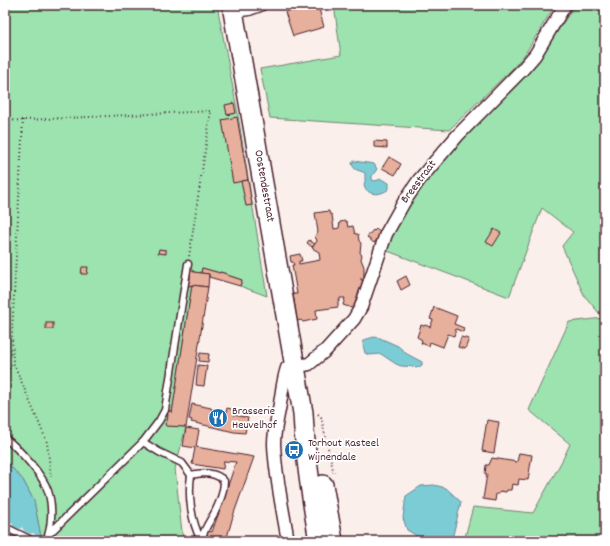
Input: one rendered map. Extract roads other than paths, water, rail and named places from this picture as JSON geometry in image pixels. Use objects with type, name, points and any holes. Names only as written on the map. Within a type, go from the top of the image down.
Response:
[{"type":"main road","name":"Oostendestraat","points":[[232,8],[295,366],[310,412],[312,436],[323,484],[333,541]]},
{"type":"main road","name":"Oostendestraat","points":[[310,412],[306,452],[319,541]]},
{"type":"street","points":[[232,8],[249,9],[260,5]]},
{"type":"street","name":"Breestraat","points":[[295,366],[309,364],[326,350],[354,319],[361,307],[386,234],[404,202],[419,180],[453,140],[535,55],[565,5]]},
{"type":"street","points":[[288,541],[281,501],[274,444],[283,380],[287,368],[295,366]]},
{"type":"lane","points":[[46,541],[50,533],[143,442],[159,421],[165,410],[188,264]]},
{"type":"lane","points":[[5,438],[23,454],[48,490],[51,502],[50,533]]},
{"type":"lane","points":[[143,442],[159,452],[182,463],[191,475],[192,516],[201,540]]},
{"type":"lane","points":[[191,475],[201,473],[220,476],[224,481],[224,490],[216,511],[206,527],[201,540]]},
{"type":"lane","points":[[5,527],[33,541]]},
{"type":"water","points":[[354,161],[374,164],[377,169],[372,176],[372,180],[375,181],[381,179],[389,183],[389,189],[378,194],[367,191],[364,184],[365,173],[354,168],[352,163]]},
{"type":"water","points":[[374,337],[398,346],[407,354],[422,362],[422,365],[419,367],[401,366],[381,354],[369,355],[365,353],[363,345],[364,340]]},
{"type":"water","points":[[5,460],[23,480],[34,501],[41,537],[39,541],[5,541]]},
{"type":"water","points":[[434,485],[446,488],[461,502],[452,539],[450,541],[428,541],[422,539],[407,530],[403,518],[406,496],[421,486]]},
{"type":"place","name":"Brasserie Heuvelhof","points":[[218,418]]},
{"type":"place","name":"Torhout Kasteel Wijnendale","points":[[294,450]]}]
